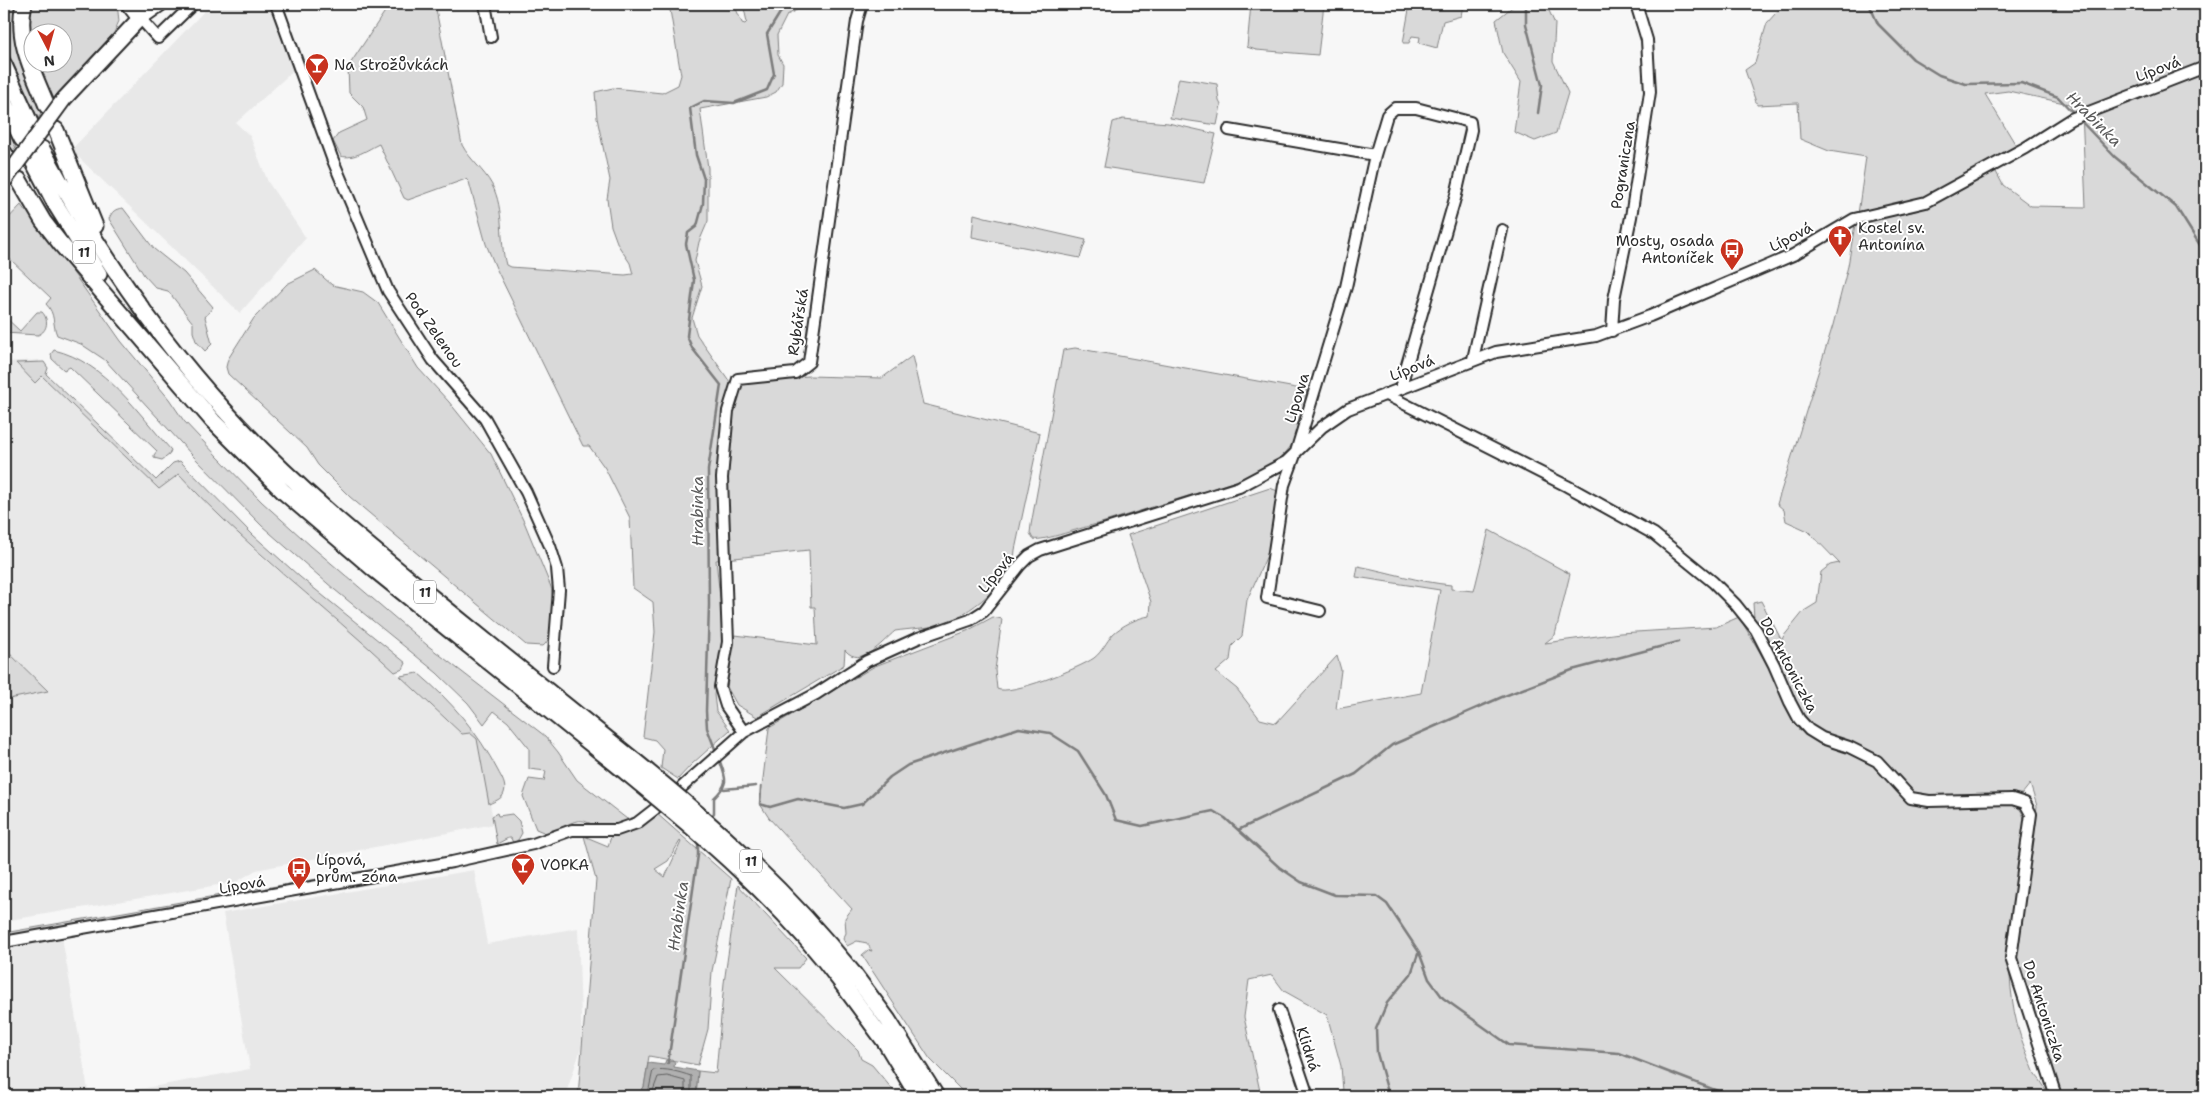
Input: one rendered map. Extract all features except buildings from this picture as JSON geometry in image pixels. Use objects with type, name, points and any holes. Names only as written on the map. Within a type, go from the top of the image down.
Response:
[{"type":"highway","points":[[24,4],[22,38],[47,106]]},
{"type":"highway","points":[[130,4],[140,18]]},
{"type":"highway","points":[[4,65],[32,127]]},
{"type":"highway","points":[[4,102],[22,140]]},
{"type":"highway","points":[[56,130],[87,209],[128,290]]},
{"type":"highway","name":"11","points":[[42,149],[75,209],[128,290],[194,377],[250,438],[302,489],[631,767],[748,877],[815,949],[847,977],[888,1020],[936,1096]]},
{"type":"highway","name":"11","points":[[33,161],[83,250],[144,338],[213,421],[290,498],[375,570],[631,767]]},
{"type":"highway","points":[[19,180],[43,221],[144,338]]},
{"type":"highway","name":"11","points":[[847,977],[918,1096]]},
{"type":"main road","points":[[4,181],[64,99],[140,18],[160,4]]},
{"type":"street","points":[[140,18],[158,38],[193,4]]},
{"type":"street","name":"Pod Zelenou","points":[[276,4],[332,158],[388,291],[433,360],[485,419],[526,492],[550,546],[557,568],[560,590],[553,666]]},
{"type":"street","points":[[486,4],[491,37]]},
{"type":"street","name":"Rybářská","points":[[744,732],[726,706],[720,687],[728,642],[722,478],[728,411],[738,379],[796,373],[810,362],[856,21],[862,4]]},
{"type":"street","name":"Pograniczna","points":[[1612,331],[1614,299],[1631,217],[1650,92],[1647,40],[1636,4]]},
{"type":"street","name":"Lípová","points":[[682,787],[744,732],[816,694],[867,661],[984,611],[1020,565],[1029,556],[1040,550],[1239,487],[1286,462],[1322,427],[1348,408],[1496,352],[1596,336],[1612,331],[1792,255],[1854,219],[1926,202],[2025,148],[2077,117],[2205,67]]},
{"type":"street","name":"Lipowa","points":[[1320,611],[1268,598],[1284,485],[1296,452],[1346,287],[1375,155],[1387,115],[1395,108],[1416,108],[1470,122],[1471,130],[1456,194],[1400,389]]},
{"type":"street","points":[[1229,130],[1375,155]]},
{"type":"street","points":[[1474,359],[1502,230]]},
{"type":"street","name":"Do Antoniczka","points":[[1386,394],[1567,486],[1654,534],[1713,582],[1736,605],[1756,630],[1799,719],[1809,730],[1822,738],[1849,747],[1877,761],[1911,798],[1929,801],[2012,799],[2025,803],[2031,814],[2012,958],[2056,1096]]},
{"type":"street","name":"Lípová","points":[[4,942],[452,862],[533,844],[572,830],[617,830],[637,824],[655,809]]},
{"type":"street","name":"Klidná","points":[[1279,1010],[1308,1096]]},
{"type":"shaded area","points":[[4,4],[18,4],[22,22],[22,72],[34,72],[43,111],[37,120],[4,42]]},
{"type":"shaded area","points":[[28,4],[117,4],[119,21],[114,33],[49,103],[37,72],[72,72],[72,22],[24,22]]},
{"type":"shaded area","points":[[211,4],[270,4],[294,70],[236,123],[250,136],[268,182],[306,238],[240,313],[71,150]]},
{"type":"shaded area","points":[[390,4],[435,4],[462,145],[489,180],[496,195],[499,205],[506,265],[510,267],[625,275],[633,274],[630,263],[618,245],[611,226],[607,199],[610,180],[597,118],[595,92],[613,88],[662,93],[678,85],[681,75],[669,4],[734,4],[742,23],[745,24],[747,22],[743,4],[808,4],[787,15],[777,35],[778,55],[783,64],[782,83],[776,92],[766,97],[700,109],[708,168],[708,221],[699,242],[695,261],[702,286],[692,318],[697,335],[730,382],[809,376],[882,378],[912,356],[923,404],[1040,433],[1013,561],[998,585],[963,614],[940,625],[895,631],[871,652],[858,657],[851,655],[845,650],[844,665],[757,717],[737,705],[727,687],[735,635],[817,645],[815,607],[811,607],[809,550],[716,560],[724,636],[714,695],[716,711],[730,730],[678,779],[661,768],[663,749],[655,740],[643,737],[655,632],[653,602],[633,588],[630,518],[605,468],[589,446],[583,446],[496,268],[486,244],[469,182],[466,179],[408,200],[404,198],[379,144],[351,157],[346,157],[341,156],[333,141],[339,133],[367,120],[363,107],[349,93],[348,67]]},
{"type":"shaded area","points":[[1251,4],[1324,4],[1318,55],[1256,50],[1247,47]]},
{"type":"shaded area","points":[[1410,4],[1463,5],[1461,16],[1443,21],[1437,48],[1419,43],[1420,37],[1412,36],[1409,43],[1403,43]]},
{"type":"shaded area","points":[[1516,4],[1546,4],[1555,24],[1553,61],[1568,93],[1556,133],[1535,141],[1514,132],[1521,82],[1503,53],[1496,20]]},
{"type":"shaded area","points":[[1784,4],[2205,4],[2205,1096],[2062,1096],[2017,958],[2037,806],[2030,784],[2022,794],[1928,798],[1918,806],[2010,803],[2019,808],[2023,815],[2024,833],[2011,928],[2010,975],[2012,999],[2017,1024],[2035,1074],[2050,1096],[1345,1096],[1341,1066],[1327,1015],[1284,991],[1272,975],[1249,980],[1244,1017],[1261,1096],[967,1096],[930,1059],[862,955],[868,950],[872,951],[867,943],[857,941],[847,946],[843,939],[846,933],[845,918],[852,909],[769,818],[760,804],[769,728],[875,666],[967,631],[993,617],[1002,619],[995,670],[997,689],[1016,689],[1030,685],[1061,674],[1094,658],[1116,631],[1136,620],[1150,616],[1151,602],[1128,535],[1270,488],[1280,492],[1268,553],[1247,600],[1242,636],[1232,646],[1230,660],[1216,672],[1237,689],[1260,719],[1276,723],[1337,656],[1341,670],[1336,709],[1421,693],[1440,590],[1356,577],[1358,566],[1451,585],[1451,589],[1474,591],[1489,530],[1570,574],[1555,635],[1545,643],[1620,633],[1716,627],[1739,617],[1768,666],[1799,730],[1825,744],[1824,735],[1810,726],[1800,715],[1786,681],[1754,619],[1753,603],[1761,601],[1782,641],[1783,637],[1804,611],[1817,603],[1821,572],[1830,565],[1839,563],[1808,531],[1786,521],[1784,510],[1777,504],[1833,325],[1848,266],[1855,224],[1924,208],[1950,196],[1995,170],[2003,185],[2031,206],[2086,207],[2082,110],[2073,112],[2069,104],[2008,91],[1985,94],[2017,147],[1929,197],[1858,214],[1866,157],[1829,151],[1800,139],[1798,103],[1757,105],[1745,70],[1755,63],[1767,23]]},
{"type":"shaded area","points":[[1179,78],[1217,84],[1221,105],[1217,125],[1170,118]]},
{"type":"shaded area","points":[[1123,119],[1168,123],[1216,134],[1204,183],[1104,167],[1113,122]]},
{"type":"shaded area","points":[[4,122],[16,148],[11,154],[4,145]]},
{"type":"shaded area","points":[[21,205],[26,212],[30,207],[53,244],[121,341],[169,399],[184,421],[262,502],[427,645],[545,736],[577,780],[627,819],[635,819],[626,823],[608,826],[577,821],[548,834],[536,829],[523,796],[529,779],[544,781],[546,771],[529,769],[529,748],[508,722],[494,711],[484,724],[468,703],[437,673],[335,590],[262,526],[191,454],[105,360],[81,344],[57,335],[53,315],[46,304],[51,298],[10,259],[4,265],[4,223]]},
{"type":"shaded area","points":[[123,208],[154,249],[184,273],[213,307],[205,317],[212,344],[205,351],[196,341],[193,323],[168,291],[156,288],[144,275],[109,219],[114,211]]},
{"type":"shaded area","points":[[974,214],[1086,240],[1080,258],[972,237]]},
{"type":"shaded area","points":[[315,270],[332,285],[363,292],[378,303],[418,368],[449,402],[491,454],[525,524],[551,587],[553,601],[552,627],[547,642],[543,646],[526,645],[350,497],[318,465],[307,448],[228,374],[226,367],[228,359],[254,318],[287,284]]},
{"type":"shaded area","points":[[37,312],[42,312],[46,318],[46,328],[38,335],[4,333],[4,316],[20,331]]},
{"type":"shaded area","points":[[1075,348],[1307,390],[1298,432],[1287,451],[1252,476],[1098,524],[1055,536],[1033,539],[1030,533],[1031,525],[1063,350]]},
{"type":"shaded area","points":[[54,350],[72,356],[89,365],[105,377],[133,405],[171,450],[169,455],[162,460],[154,458],[157,451],[70,367],[64,370],[52,359],[51,354]]},
{"type":"shaded area","points":[[39,360],[42,376],[159,489],[179,474],[259,554],[367,645],[462,734],[470,733],[477,739],[494,824],[256,870],[236,882],[4,921],[4,700],[48,691],[4,648],[4,362]]},
{"type":"shaded area","points":[[44,362],[48,368],[46,374],[156,480],[173,463],[180,461],[253,535],[300,577],[406,663],[403,669],[395,672],[258,551],[204,501],[179,474],[159,489],[42,376],[35,383],[16,363]]},
{"type":"shaded area","points":[[4,648],[48,691],[4,700]]},
{"type":"shaded area","points":[[418,673],[453,706],[482,743],[504,784],[504,793],[498,800],[489,804],[477,739],[470,733],[462,734],[400,676]]},
{"type":"shaded area","points":[[497,813],[498,816],[512,814],[519,821],[522,833],[518,840],[513,843],[511,838],[508,838],[497,844],[492,816]]},
{"type":"shaded area","points":[[656,813],[731,879],[712,971],[708,1029],[698,1065],[649,1056],[644,1087],[637,1096],[578,1096],[596,880],[584,836],[608,846],[611,837],[634,829]],"holes":[[[681,842],[665,877],[655,869],[668,861]]]},
{"type":"shaded area","points":[[405,866],[4,936],[4,933],[260,888],[261,891],[266,890],[265,888]]},
{"type":"shaded area","points":[[474,870],[487,944],[578,928],[582,1046],[565,1096],[120,1096],[119,1093],[250,1069],[223,913]]},
{"type":"shaded area","points":[[738,885],[806,958],[798,968],[775,968],[858,1050],[861,1059],[872,1065],[898,1096],[696,1096],[698,1071],[716,1073],[724,983]]},
{"type":"shaded area","points":[[62,937],[89,1096],[4,1096],[4,948]]},
{"type":"water","points":[[666,1060],[675,1062],[674,1067],[698,1071],[696,1096],[637,1096],[644,1087],[648,1063],[664,1065]]},
{"type":"waterway","name":"Hrabinka","points":[[717,754],[707,728],[706,711],[709,605],[708,470],[721,385],[692,348],[687,336],[694,280],[686,244],[688,233],[697,226],[703,204],[704,179],[696,155],[690,108],[704,101],[734,103],[767,90],[774,74],[767,34],[780,13],[791,4]]},
{"type":"waterway","points":[[1526,4],[1526,24],[1542,85],[1538,113]]},
{"type":"waterway","name":"Hrabinka","points":[[1869,4],[1878,24],[1913,59],[1939,75],[1966,84],[2021,83],[2058,97],[2075,115]]},
{"type":"waterway","name":"Hrabinka","points":[[2079,119],[2115,157],[2176,207],[2205,253]]},
{"type":"waterway","points":[[1238,830],[1356,774],[1392,745],[1502,697],[1572,670],[1678,642]]},
{"type":"waterway","points":[[761,787],[760,804],[770,807],[798,799],[844,808],[862,804],[890,777],[908,765],[1019,728],[1050,733],[1078,751],[1106,795],[1116,820],[1142,826],[1213,811],[1225,818],[1279,867],[1301,882],[1335,895],[1376,896],[1387,904],[1419,952],[1429,979],[1443,998],[1509,1045],[1619,1053],[1720,1092],[1724,1096]]},
{"type":"waterway","name":"Hrabinka","points":[[709,819],[714,813],[714,798],[723,788],[725,780],[719,759]]},
{"type":"waterway","points":[[724,789],[756,786]]},
{"type":"waterway","name":"Hrabinka","points":[[668,1063],[698,855],[698,840]]},
{"type":"waterway","points":[[1389,1096],[1377,1053],[1376,1029],[1387,1003],[1411,974],[1418,954]]},
{"type":"place","name":"Na Strožůvkách","points":[[317,86]]},
{"type":"place","name":"Kostel sv. Antonína","points":[[1840,258]]},
{"type":"place","name":"Mosty, osada Antoníček","points":[[1732,271]]},
{"type":"place","name":"VOPKA","points":[[523,886]]},
{"type":"place","name":"Lípová, prům. zóna","points":[[299,890]]}]
